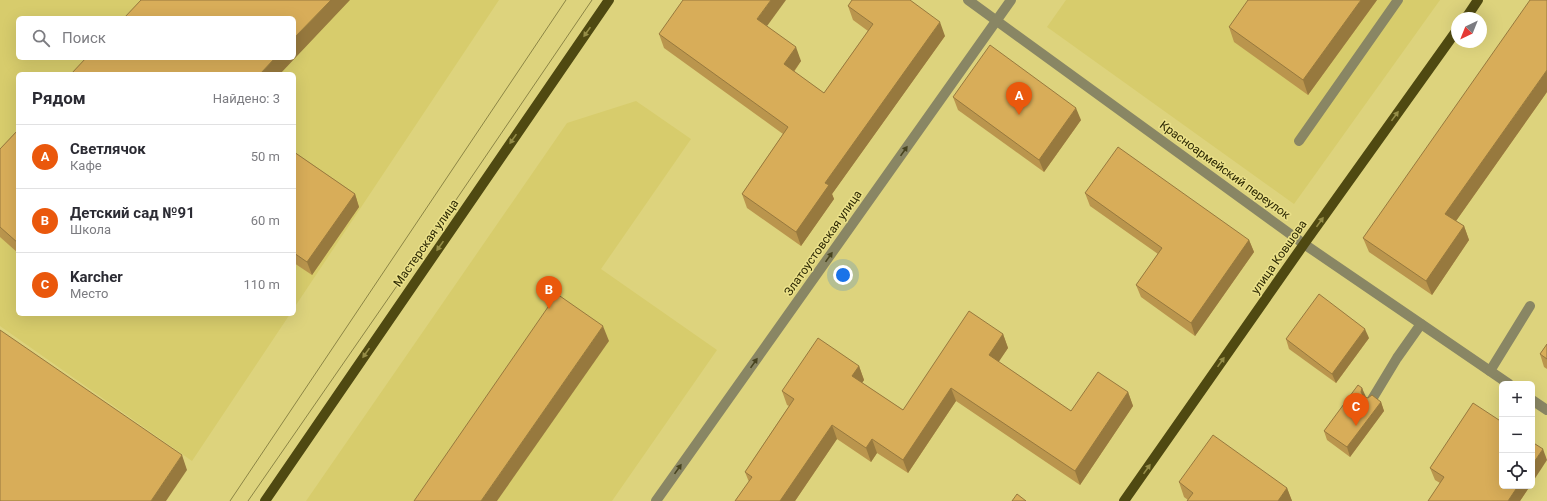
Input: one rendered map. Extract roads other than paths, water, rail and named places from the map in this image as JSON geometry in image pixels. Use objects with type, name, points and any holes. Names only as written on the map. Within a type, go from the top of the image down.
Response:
[{"type":"main road","name":"Мастерская улица","points":[[265,501],[609,0]]},
{"type":"main road","points":[[1470,12],[1478,0]]},
{"type":"main road","name":"улица Ковшова","points":[[1124,501],[1304,244],[1451,38]]},
{"type":"street","name":"Красноармейский переулок","points":[[968,0],[1304,244],[1505,381]]},
{"type":"street","name":"Златоустовская улица","points":[[656,501],[1011,0]]},
{"type":"street","points":[[1299,141],[1398,0]]},
{"type":"street","points":[[1490,371],[1530,306]]},
{"type":"street","points":[[1371,401],[1397,358],[1421,324]]},
{"type":"street","points":[[1535,402],[1547,410]]},
{"type":"tram line","points":[[230,501],[566,0]]},
{"type":"tram line","points":[[248,501],[428,241],[592,0]]},
{"type":"place","name":"Светлячок","points":[[1019,115]]},
{"type":"place","name":"Детский сад №91","points":[[549,309]]},
{"type":"place","name":"Karcher","points":[[1356,426]]}]
